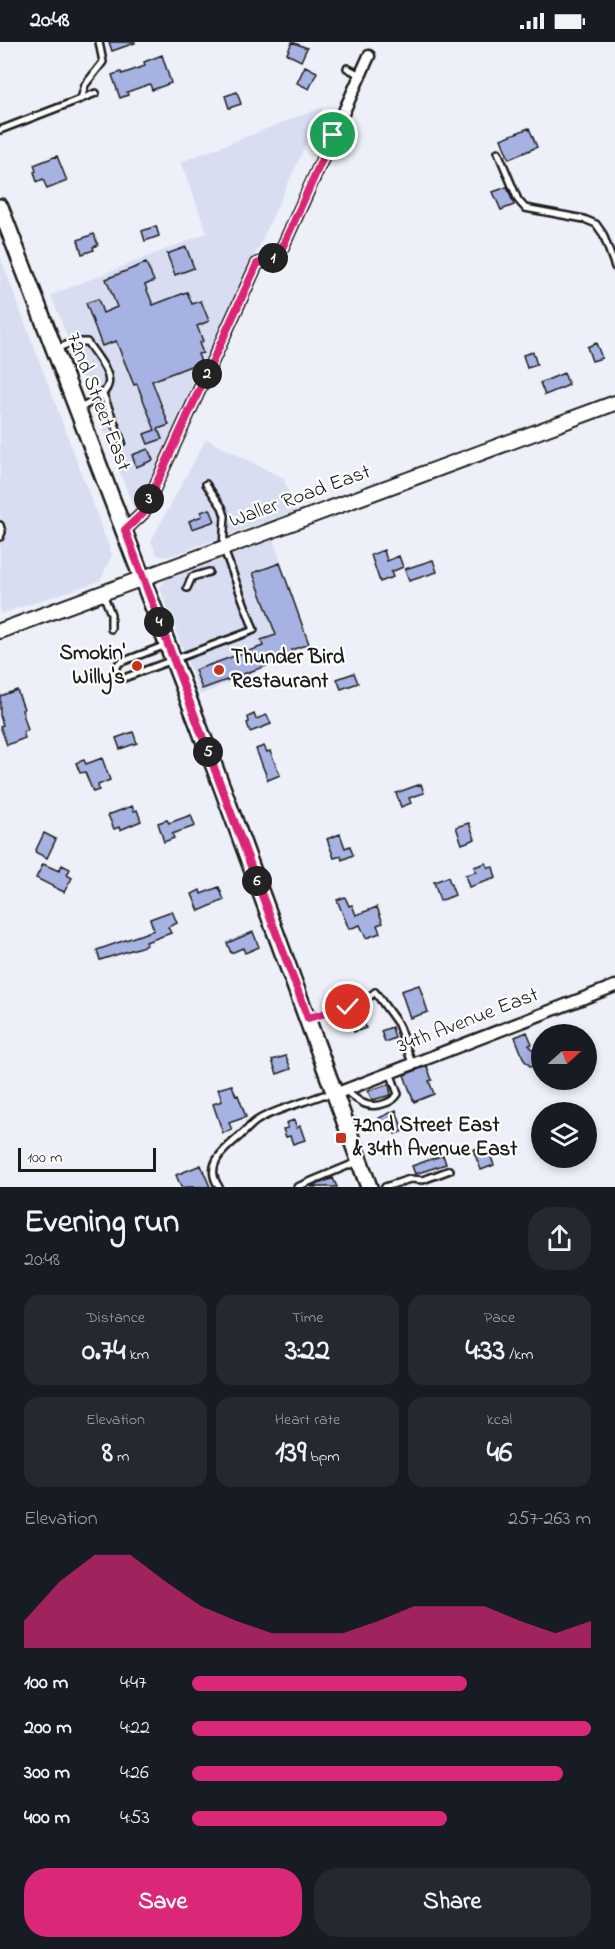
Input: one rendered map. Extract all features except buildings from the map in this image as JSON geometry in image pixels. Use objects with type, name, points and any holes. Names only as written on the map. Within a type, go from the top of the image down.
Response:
[{"type":"main road","name":"72nd Street East","points":[[2,217],[125,530],[308,1018],[340,1092],[359,1161],[369,1187]]},
{"type":"street","points":[[125,530],[143,513],[257,264],[279,255],[369,56]]},
{"type":"street","name":"Waller Road East","points":[[0,631],[615,403]]},
{"type":"street","name":"34th Avenue East","points":[[340,1092],[615,986]]},
{"type":"lane","points":[[81,99],[85,85],[103,62],[99,42]]},
{"type":"lane","points":[[347,68],[360,75]]},
{"type":"lane","points":[[0,130],[96,93]]},
{"type":"lane","points":[[498,152],[518,200],[525,208],[584,219],[596,224],[603,234],[615,267]]},
{"type":"lane","points":[[55,350],[73,342],[87,342],[104,367],[110,382],[108,388],[98,399],[77,409]]},
{"type":"lane","points":[[103,394],[122,442]]},
{"type":"lane","points":[[170,652],[124,678],[118,678],[115,674],[119,663],[254,630],[223,547],[225,516],[222,507],[206,484]]},
{"type":"lane","points":[[0,525],[2,532],[0,537]]},
{"type":"lane","points":[[187,588],[192,577],[209,572]]},
{"type":"lane","points":[[102,592],[111,614],[111,629]]},
{"type":"lane","points":[[308,1018],[362,1003],[375,992],[398,1024],[412,1063]]},
{"type":"lane","points":[[219,1187],[213,1171],[216,1159],[225,1148],[258,1120],[324,1095],[340,1092],[370,1107],[391,1102],[398,1094],[390,1072]]},
{"type":"lane","points":[[297,1187],[359,1161]]},
{"type":"lane","points":[[385,1187],[410,1179],[423,1180],[450,1170]]},
{"type":"shaded area","points":[[323,107],[136,514],[51,295],[207,233],[181,162]]},
{"type":"shaded area","points":[[0,256],[112,555],[100,581],[0,614]]},
{"type":"shaded area","points":[[206,439],[283,478],[296,511],[167,557],[157,555],[151,541]]},
{"type":"shaded area","points":[[273,539],[309,644],[291,650],[293,656],[200,695],[160,588],[165,580]]},
{"type":"place","name":"Smokin' Willy's","points":[[137,666]]},
{"type":"place","name":"Thunder Bird Restaurant","points":[[219,670]]},
{"type":"place","name":"72nd Street East & 34th Avenue East","points":[[341,1138]]},
{"type":"route","points":[[333,135],[279,255],[257,264],[143,513],[125,530],[308,1018],[348,1007]]}]
